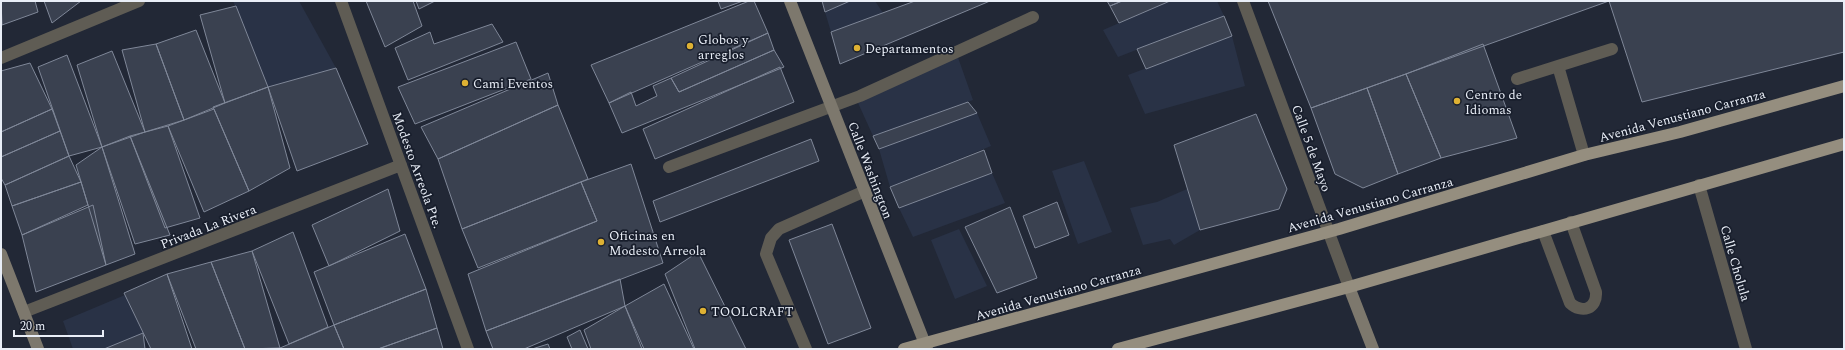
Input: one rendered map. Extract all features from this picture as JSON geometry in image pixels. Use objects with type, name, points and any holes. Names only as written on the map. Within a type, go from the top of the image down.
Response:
[{"type":"main road","name":"Calle Washington","points":[[790,1],[926,346]]},
{"type":"main road","name":"Avenida Venustiano Carranza","points":[[904,349],[926,346],[1327,231],[1584,155],[1680,132],[1844,86]]},
{"type":"main road","points":[[1118,349],[1349,287],[1844,144]]},
{"type":"main road","points":[[1,254],[38,349]]},
{"type":"main road","name":"Calle 5 de Mayo","points":[[1349,287],[1373,349]]},
{"type":"street","points":[[1,58],[139,1]]},
{"type":"street","name":"Modesto Arreola Pte.","points":[[341,1],[468,349]]},
{"type":"street","name":"Calle 5 de Mayo","points":[[1243,1],[1349,287]]},
{"type":"street","points":[[669,168],[860,96],[1033,17]]},
{"type":"street","points":[[1516,79],[1612,49]]},
{"type":"street","points":[[1558,66],[1584,155]]},
{"type":"street","name":"Privada La Rivera","points":[[24,312],[401,165]]},
{"type":"street","name":"Calle Cholula","points":[[1699,185],[1746,349]]},
{"type":"street","points":[[806,349],[766,254],[771,238],[779,229],[865,191]]},
{"type":"street","points":[[1542,230],[1570,303],[1577,309],[1584,310],[1592,305],[1596,298],[1596,292],[1571,222]]},
{"type":"shaded area","points":[[233,1],[299,1],[336,68],[268,87]]},
{"type":"shaded area","points":[[849,1],[875,1],[883,13],[831,32],[825,12]]},
{"type":"shaded area","points":[[1170,1],[1217,1],[1224,16],[1118,57],[1103,30]]},
{"type":"shaded area","points":[[1232,36],[1245,86],[1145,114],[1128,75]]},
{"type":"shaded area","points":[[955,49],[973,100],[873,136],[854,94]]},
{"type":"shaded area","points":[[977,113],[991,146],[890,187],[879,149]]},
{"type":"shaded area","points":[[1084,161],[1112,232],[1078,244],[1052,171]]},
{"type":"shaded area","points":[[992,173],[1005,203],[913,237],[899,208]]},
{"type":"shaded area","points":[[1187,189],[1200,230],[1174,245],[1170,239],[1143,245],[1130,208],[1157,202]]},
{"type":"shaded area","points":[[959,229],[987,286],[955,299],[931,240]]},
{"type":"shaded area","points":[[125,295],[143,333],[104,349],[73,349],[63,321]]},
{"type":"building","points":[[1,1],[35,1],[38,12],[2,25]]},
{"type":"building","points":[[44,1],[81,1],[52,23]]},
{"type":"building","points":[[366,1],[413,1],[422,26],[385,47]]},
{"type":"building","points":[[416,1],[435,1],[419,9]]},
{"type":"building","name":"Globos y arreglos","points":[[718,1],[743,1],[721,9]]},
{"type":"building","name":"Globos y arreglos","points":[[749,1],[754,1],[768,33],[609,103],[591,65]]},
{"type":"building","points":[[822,1],[850,1],[825,12]]},
{"type":"building","name":"Departamentos","points":[[915,1],[990,1],[840,64],[831,32]]},
{"type":"building","points":[[1107,1],[1122,1],[1110,6]]},
{"type":"building","points":[[1122,1],[1170,1],[1119,23],[1110,6]]},
{"type":"building","points":[[1268,1],[1609,1],[1311,108]]},
{"type":"building","points":[[1609,1],[1844,1],[1844,52],[1642,102]]},
{"type":"building","points":[[236,6],[268,87],[225,103],[200,15]]},
{"type":"building","points":[[1224,16],[1232,36],[1146,69],[1137,49]]},
{"type":"building","points":[[492,24],[503,42],[408,80],[395,48],[430,32],[434,44]]},
{"type":"building","points":[[196,30],[225,103],[184,120],[156,44]]},
{"type":"building","points":[[768,33],[774,50],[679,92],[671,78]]},
{"type":"building","name":"Cami Eventos","points":[[516,42],[531,79],[415,124],[398,87]]},
{"type":"building","points":[[156,44],[184,120],[145,132],[122,50]]},
{"type":"building","points":[[1483,44],[1517,138],[1441,158],[1406,74]]},
{"type":"building","points":[[774,50],[784,67],[622,133],[609,103],[631,92],[636,106],[657,96],[653,86],[671,78],[679,92]]},
{"type":"building","points":[[112,51],[145,132],[102,147],[77,65]]},
{"type":"building","points":[[67,55],[102,147],[69,156],[38,67]]},
{"type":"building","points":[[30,63],[52,109],[1,132],[1,71]]},
{"type":"building","points":[[780,67],[794,102],[655,159],[643,129]]},
{"type":"building","points":[[336,68],[368,144],[297,171],[268,87]]},
{"type":"building","points":[[548,73],[558,105],[438,159],[421,127]]},
{"type":"building","points":[[1406,74],[1441,158],[1398,174],[1367,88]]},
{"type":"building","points":[[268,87],[290,168],[249,191],[213,107]]},
{"type":"building","points":[[1367,88],[1398,174],[1363,188],[1335,174],[1311,108]]},
{"type":"building","points":[[968,102],[977,113],[879,149],[873,136]]},
{"type":"building","points":[[558,105],[588,179],[462,229],[438,159]]},
{"type":"building","points":[[52,109],[60,131],[1,157],[1,132]]},
{"type":"building","points":[[214,109],[249,191],[204,212],[168,126]]},
{"type":"building","points":[[1256,114],[1287,189],[1279,209],[1200,230],[1174,145]]},
{"type":"building","points":[[168,126],[200,218],[165,228],[130,136]]},
{"type":"building","points":[[60,131],[69,156],[5,185],[1,178],[1,157]]},
{"type":"building","points":[[130,136],[170,235],[135,244],[102,147]]},
{"type":"building","points":[[811,139],[819,161],[660,222],[653,201]]},
{"type":"building","points":[[102,147],[135,254],[106,265],[76,165]]},
{"type":"building","points":[[984,150],[992,173],[899,208],[890,187]]},
{"type":"building","points":[[69,156],[81,182],[12,206],[5,185]]},
{"type":"building","name":"Oficinas en Modesto Arreola","points":[[631,164],[663,263],[486,331],[468,274],[597,221],[581,182]]},
{"type":"building","points":[[81,182],[88,205],[22,235],[12,206]]},
{"type":"building","points":[[581,182],[597,221],[478,268],[462,229]]},
{"type":"building","points":[[388,189],[400,231],[329,266],[312,225]]},
{"type":"building","points":[[1057,202],[1069,235],[1035,248],[1023,216]]},
{"type":"building","points":[[93,205],[106,265],[36,292],[22,235]]},
{"type":"building","points":[[1010,207],[1037,278],[997,293],[965,227]]},
{"type":"building","points":[[832,224],[871,328],[828,344],[789,240]]},
{"type":"building","points":[[293,232],[328,327],[289,344],[252,251]]},
{"type":"building","points":[[405,234],[426,289],[334,325],[314,272]]},
{"type":"building","points":[[252,251],[280,348],[245,349],[211,262]]},
{"type":"building","name":"TOOLCRAFT","points":[[698,252],[746,349],[695,349],[665,274]]},
{"type":"building","points":[[211,262],[245,349],[196,349],[167,274]]},
{"type":"building","points":[[167,274],[192,349],[151,349],[124,293]]},
{"type":"building","points":[[620,279],[625,306],[524,349],[493,349],[486,331]]},
{"type":"building","points":[[664,284],[694,349],[644,349],[625,306]]},
{"type":"building","points":[[426,289],[437,328],[378,349],[344,349],[334,325]]},
{"type":"building","points":[[625,306],[642,349],[591,349],[584,330]]},
{"type":"building","points":[[334,325],[344,349],[280,349],[280,348]]},
{"type":"building","points":[[437,328],[443,349],[378,349]]},
{"type":"building","points":[[580,330],[588,349],[572,349],[567,337]]},
{"type":"building","points":[[143,333],[145,349],[104,349]]},
{"type":"building","points":[[548,344],[550,349],[532,349]]},
{"type":"place","name":"Globos y arreglos","points":[[690,46]]},
{"type":"place","name":"Departamentos","points":[[857,48]]},
{"type":"place","name":"Cami Eventos","points":[[465,83]]},
{"type":"place","name":"Centro de Idiomas","points":[[1457,101]]},
{"type":"place","name":"Oficinas en Modesto Arreola","points":[[601,242]]},
{"type":"place","name":"TOOLCRAFT","points":[[703,311]]}]
